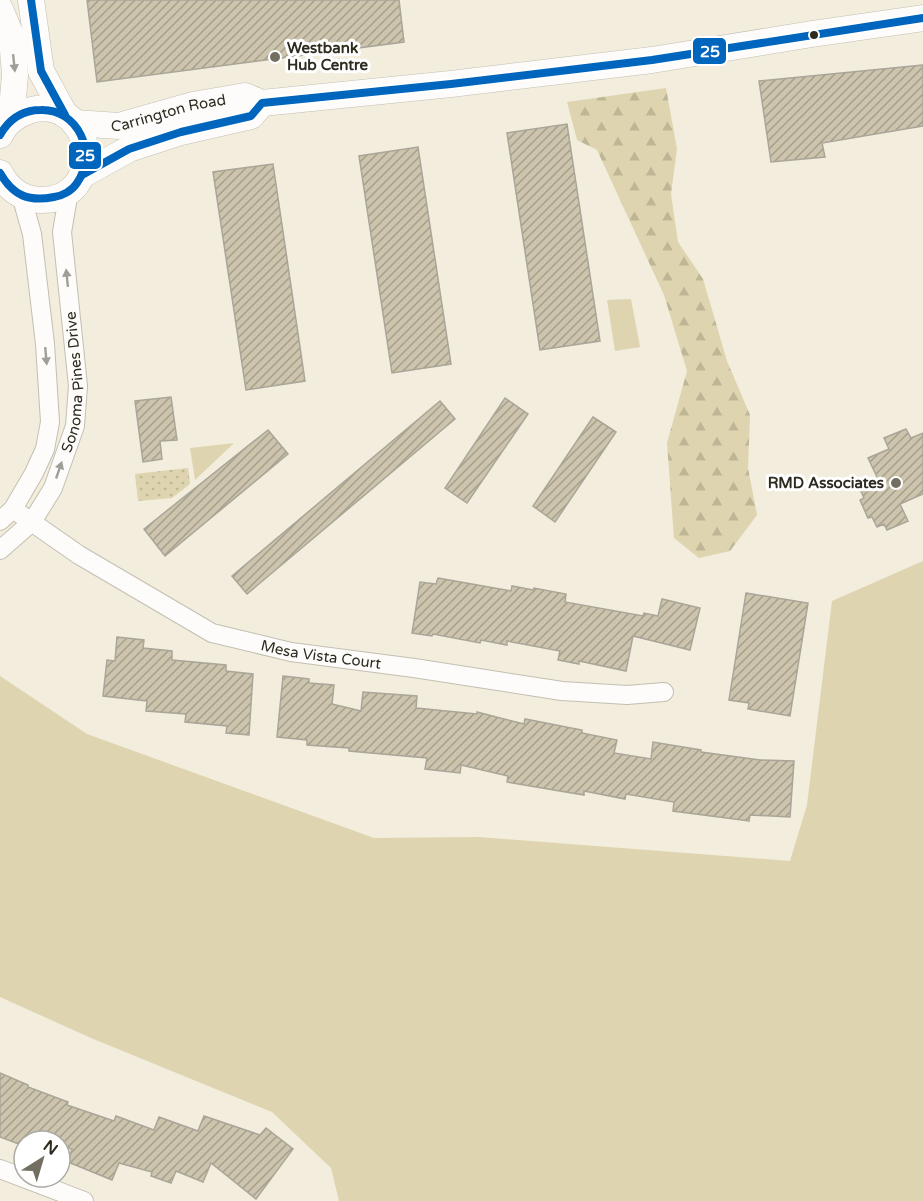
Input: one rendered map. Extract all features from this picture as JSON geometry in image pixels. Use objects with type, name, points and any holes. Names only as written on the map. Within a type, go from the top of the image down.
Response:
[{"type":"street","points":[[31,0],[41,71],[70,119],[82,134],[87,148],[86,161],[75,183]]},
{"type":"street","points":[[0,9],[12,38],[15,75],[3,130]]},
{"type":"street","name":"Carrington Road","points":[[3,130],[23,112],[37,109],[52,110],[70,119],[119,126],[193,105],[245,96],[262,103],[451,84],[652,60],[923,18]]},
{"type":"street","name":"Carrington Road","points":[[6,181],[33,199],[46,200],[58,197],[75,183],[129,150],[182,132],[251,116],[262,103]]},
{"type":"street","name":"Sonoma Pines Drive","points":[[6,181],[32,234],[45,344],[50,422],[45,449],[7,515]]},
{"type":"street","name":"Sonoma Pines Drive","points":[[0,550],[32,522],[53,488],[75,426],[78,386],[62,232],[75,183]]},
{"type":"street","name":"Mesa Vista Court","points":[[7,515],[32,522],[79,555],[212,633],[291,652],[562,691],[627,695],[664,692]]},
{"type":"street","points":[[0,1169],[84,1201]]},
{"type":"green space","points":[[666,88],[677,149],[671,194],[678,242],[703,279],[727,361],[750,415],[748,468],[757,515],[730,551],[699,558],[674,538],[667,443],[687,371],[664,295],[597,150],[577,140],[567,102]]},
{"type":"green space","points":[[631,299],[640,347],[615,351],[607,300]]},
{"type":"green space","points":[[234,443],[195,480],[190,448]]},
{"type":"green space","points":[[188,468],[190,484],[172,498],[138,501],[135,474]]},
{"type":"green space","points":[[923,561],[923,1201],[339,1201],[331,1168],[272,1112],[91,1038],[0,997],[0,676],[87,734],[374,838],[479,837],[790,861],[807,805],[832,601]]},
{"type":"building","points":[[87,0],[399,0],[404,42],[97,82]]},
{"type":"building","points":[[923,65],[923,126],[822,143],[825,157],[771,162],[759,81]]},
{"type":"building","points":[[567,124],[600,341],[540,350],[507,133]]},
{"type":"building","points":[[418,147],[451,364],[392,373],[359,156]]},
{"type":"building","points":[[273,164],[305,381],[246,390],[213,172]]},
{"type":"building","points":[[171,397],[177,440],[160,441],[162,459],[143,462],[135,401]]},
{"type":"building","points":[[505,398],[528,414],[467,503],[445,488]]},
{"type":"building","points":[[440,401],[455,419],[247,594],[232,576]]},
{"type":"building","points":[[593,417],[616,432],[555,522],[533,506]]},
{"type":"building","name":"RMD Associates","points":[[906,429],[911,438],[923,433],[923,494],[900,504],[908,521],[887,530],[884,524],[877,527],[872,517],[868,518],[860,500],[864,498],[859,487],[878,479],[868,458],[889,449],[884,438]]},
{"type":"building","points":[[268,430],[288,454],[165,556],[144,529]]},
{"type":"building","points":[[438,578],[511,591],[512,586],[533,590],[534,588],[566,594],[565,602],[643,616],[644,613],[658,616],[662,599],[700,608],[690,650],[633,636],[626,671],[579,661],[579,664],[558,660],[560,651],[507,641],[507,645],[481,640],[480,643],[433,634],[432,636],[412,633],[420,582],[436,584]]},
{"type":"building","points":[[746,593],[808,603],[790,716],[748,709],[749,703],[729,700]]},
{"type":"building","points":[[117,637],[144,640],[143,648],[172,651],[172,660],[226,665],[226,671],[253,674],[249,735],[226,733],[227,726],[185,722],[186,714],[146,711],[147,701],[103,696],[107,660],[115,661]]},
{"type":"building","points":[[283,676],[309,679],[309,683],[334,685],[332,704],[361,711],[363,692],[417,696],[416,708],[477,714],[477,712],[524,724],[525,719],[582,730],[582,733],[617,740],[614,753],[651,759],[653,742],[701,750],[701,752],[760,760],[794,761],[790,817],[750,815],[749,821],[673,811],[674,802],[626,794],[625,799],[584,791],[584,795],[507,782],[508,776],[461,765],[460,773],[425,769],[427,758],[349,751],[349,748],[307,745],[307,740],[277,737]]},
{"type":"building","points":[[0,1073],[28,1087],[68,1102],[67,1105],[114,1121],[116,1116],[154,1130],[159,1117],[198,1131],[204,1116],[260,1135],[266,1128],[293,1149],[256,1199],[211,1163],[203,1182],[176,1171],[171,1183],[151,1176],[152,1172],[119,1163],[112,1180],[72,1164],[72,1129],[12,1129],[12,1142],[0,1137]]},
{"type":"transit line","name":"25","points":[[31,0],[41,71],[65,115]]},
{"type":"transit line","name":"25","points":[[82,175],[129,149],[181,132],[251,116],[262,103],[451,84],[652,60],[923,18]]},
{"type":"transit line","name":"25","points":[[0,135],[12,120],[22,114],[41,110],[65,117],[81,135],[85,146],[83,171],[75,186],[60,196],[37,199],[22,196],[10,187],[0,173]]},
{"type":"place","name":"Westbank Hub Centre","points":[[275,57]]},
{"type":"place","name":"RMD Associates","points":[[896,483]]}]
